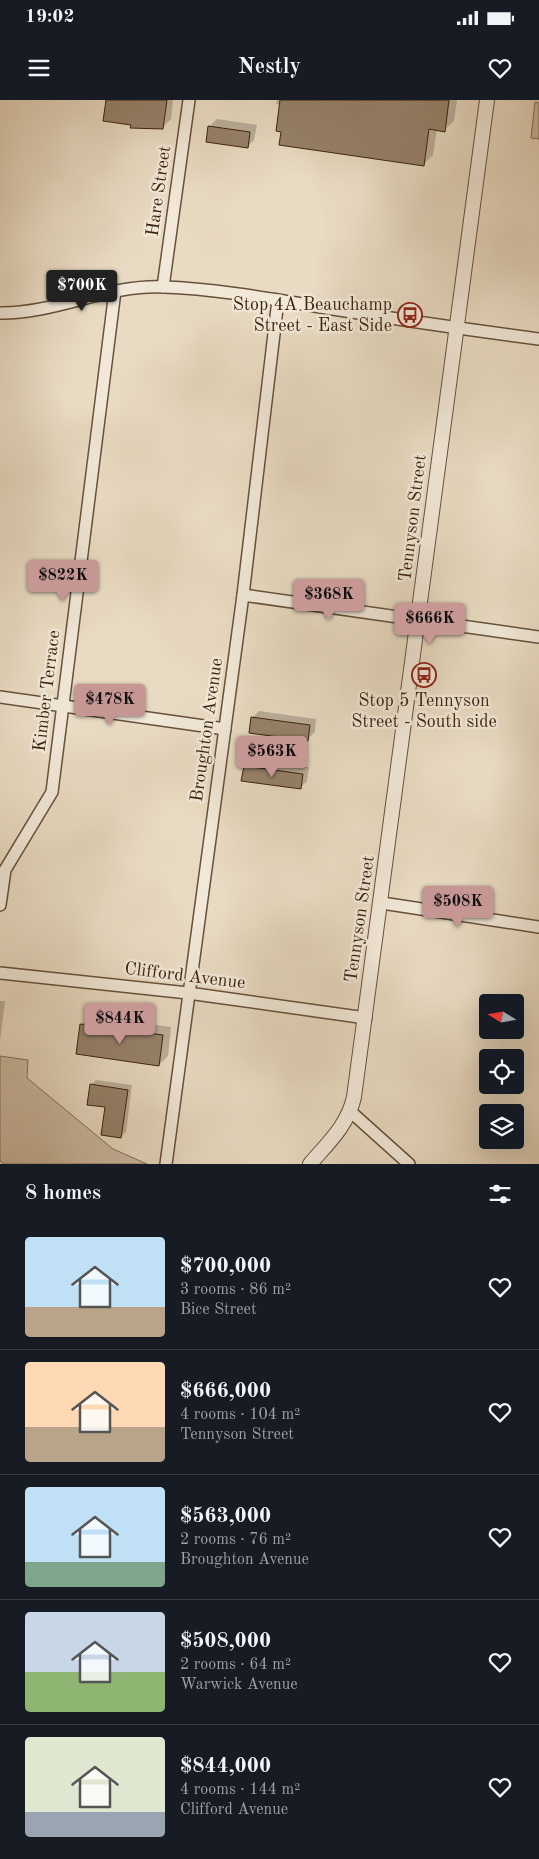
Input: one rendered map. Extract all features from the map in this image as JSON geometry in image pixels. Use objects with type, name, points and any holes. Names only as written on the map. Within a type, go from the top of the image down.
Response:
[{"type":"street","name":"Hare Street","points":[[163,287],[189,100]]},
{"type":"street","name":"Tennyson Street","points":[[310,1164],[340,1131],[351,1112],[382,903],[486,100]]},
{"type":"street","points":[[0,313],[21,313],[116,291],[163,287],[278,300],[539,339]]},
{"type":"street","name":"Kimber Terrace","points":[[0,905],[5,870],[52,792],[116,291]]},
{"type":"street","name":"Broughton Avenue","points":[[166,1164],[225,728],[278,300]]},
{"type":"street","points":[[242,595],[539,637]]},
{"type":"street","points":[[0,697],[225,728]]},
{"type":"street","points":[[382,903],[539,928]]},
{"type":"street","name":"Clifford Avenue","points":[[0,973],[188,993],[366,1018]]},
{"type":"street","points":[[351,1112],[409,1164]]},
{"type":"shaded area","points":[[535,102],[539,103],[539,139],[531,138]]},
{"type":"shaded area","points":[[0,1056],[28,1060],[27,1078],[113,1149],[147,1164],[4,1164],[0,1161]]},
{"type":"building","points":[[106,100],[167,100],[163,129],[130,128],[131,125],[103,121]]},
{"type":"building","points":[[280,100],[449,100],[445,132],[429,129],[424,166],[279,145],[281,132],[276,131]]},
{"type":"building","points":[[208,126],[250,132],[248,148],[206,142]]},
{"type":"building","points":[[251,717],[310,725],[308,741],[249,733]]},
{"type":"building","points":[[244,766],[303,774],[301,789],[241,781]]},
{"type":"building","points":[[80,1024],[163,1035],[159,1066],[76,1054]]},
{"type":"building","points":[[90,1084],[128,1090],[121,1138],[101,1135],[105,1107],[87,1105]]},
{"type":"place","name":"Stop 4A Beauchamp Street - East Side","points":[[410,315]]},
{"type":"place","name":"Stop 5 Tennyson Street - South side","points":[[424,675]]}]
